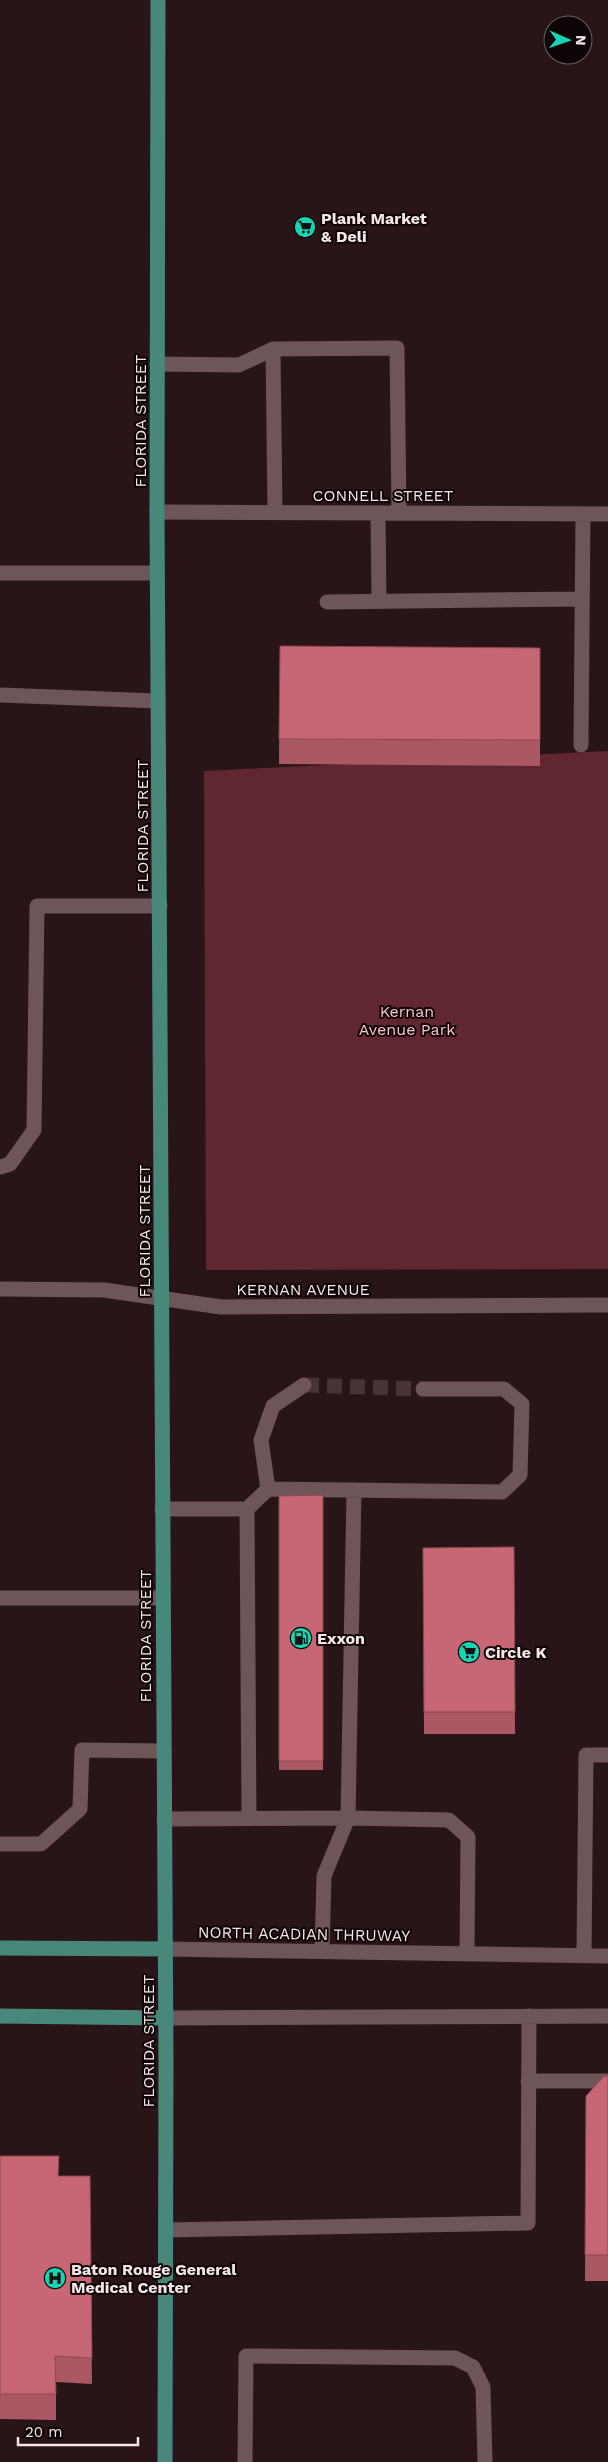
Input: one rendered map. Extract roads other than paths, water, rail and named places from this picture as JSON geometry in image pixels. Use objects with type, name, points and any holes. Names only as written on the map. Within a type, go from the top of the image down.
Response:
[{"type":"main road","name":"FLORIDA STREET","points":[[158,0],[157,573],[166,2018],[165,2462]]},
{"type":"main road","name":"NORTH ACADIAN THRUWAY","points":[[0,1948],[165,1949]]},
{"type":"main road","points":[[0,2016],[166,2018]]},
{"type":"street","points":[[157,364],[238,366],[273,349],[397,348],[399,513]]},
{"type":"street","points":[[273,349],[275,512]]},
{"type":"street","name":"CONNELL STREET","points":[[157,512],[608,514]]},
{"type":"street","points":[[378,513],[379,601]]},
{"type":"street","points":[[581,745],[583,514]]},
{"type":"street","points":[[0,573],[157,573]]},
{"type":"street","points":[[327,602],[582,599]]},
{"type":"street","points":[[0,695],[158,701]]},
{"type":"street","points":[[0,1167],[10,1164],[34,1130],[37,906],[160,906]]},
{"type":"street","name":"KERNAN AVENUE","points":[[0,1289],[104,1290],[221,1307],[608,1305]]},
{"type":"street","points":[[268,1489],[261,1440],[273,1406],[304,1385]]},
{"type":"street","points":[[162,1509],[247,1509],[268,1489],[502,1492],[520,1475],[522,1404],[504,1389],[423,1389]]},
{"type":"street","points":[[322,1951],[324,1876],[348,1818],[354,1490]]},
{"type":"street","points":[[247,1509],[249,1819]]},
{"type":"street","points":[[0,1598],[162,1598]]},
{"type":"street","points":[[0,1844],[41,1844],[80,1809],[82,1750],[164,1751]]},
{"type":"street","points":[[584,1955],[586,1755],[608,1756]]},
{"type":"street","points":[[164,1819],[348,1818],[449,1820],[468,1837],[467,1954]]},
{"type":"street","name":"NORTH ACADIAN THRUWAY","points":[[165,1949],[608,1956]]},
{"type":"street","points":[[166,2230],[528,2223],[529,2016]]},
{"type":"street","points":[[166,2018],[608,2016]]},
{"type":"street","points":[[528,2081],[608,2081]]},
{"type":"street","points":[[245,2462],[246,2356],[455,2358],[473,2368],[483,2387],[485,2462]]},
{"type":"tunnel","points":[[304,1385],[423,1389]]},
{"type":"place","name":"Plank Market & Deli","points":[[305,227]]},
{"type":"place","name":"Exxon","points":[[301,1638]]},
{"type":"place","name":"Circle K","points":[[469,1652]]},
{"type":"place","name":"Baton Rouge General Medical Center","points":[[55,2278]]},
{"type":"park label","name":"Kernan Avenue Park","points":[[407,1020]]}]
